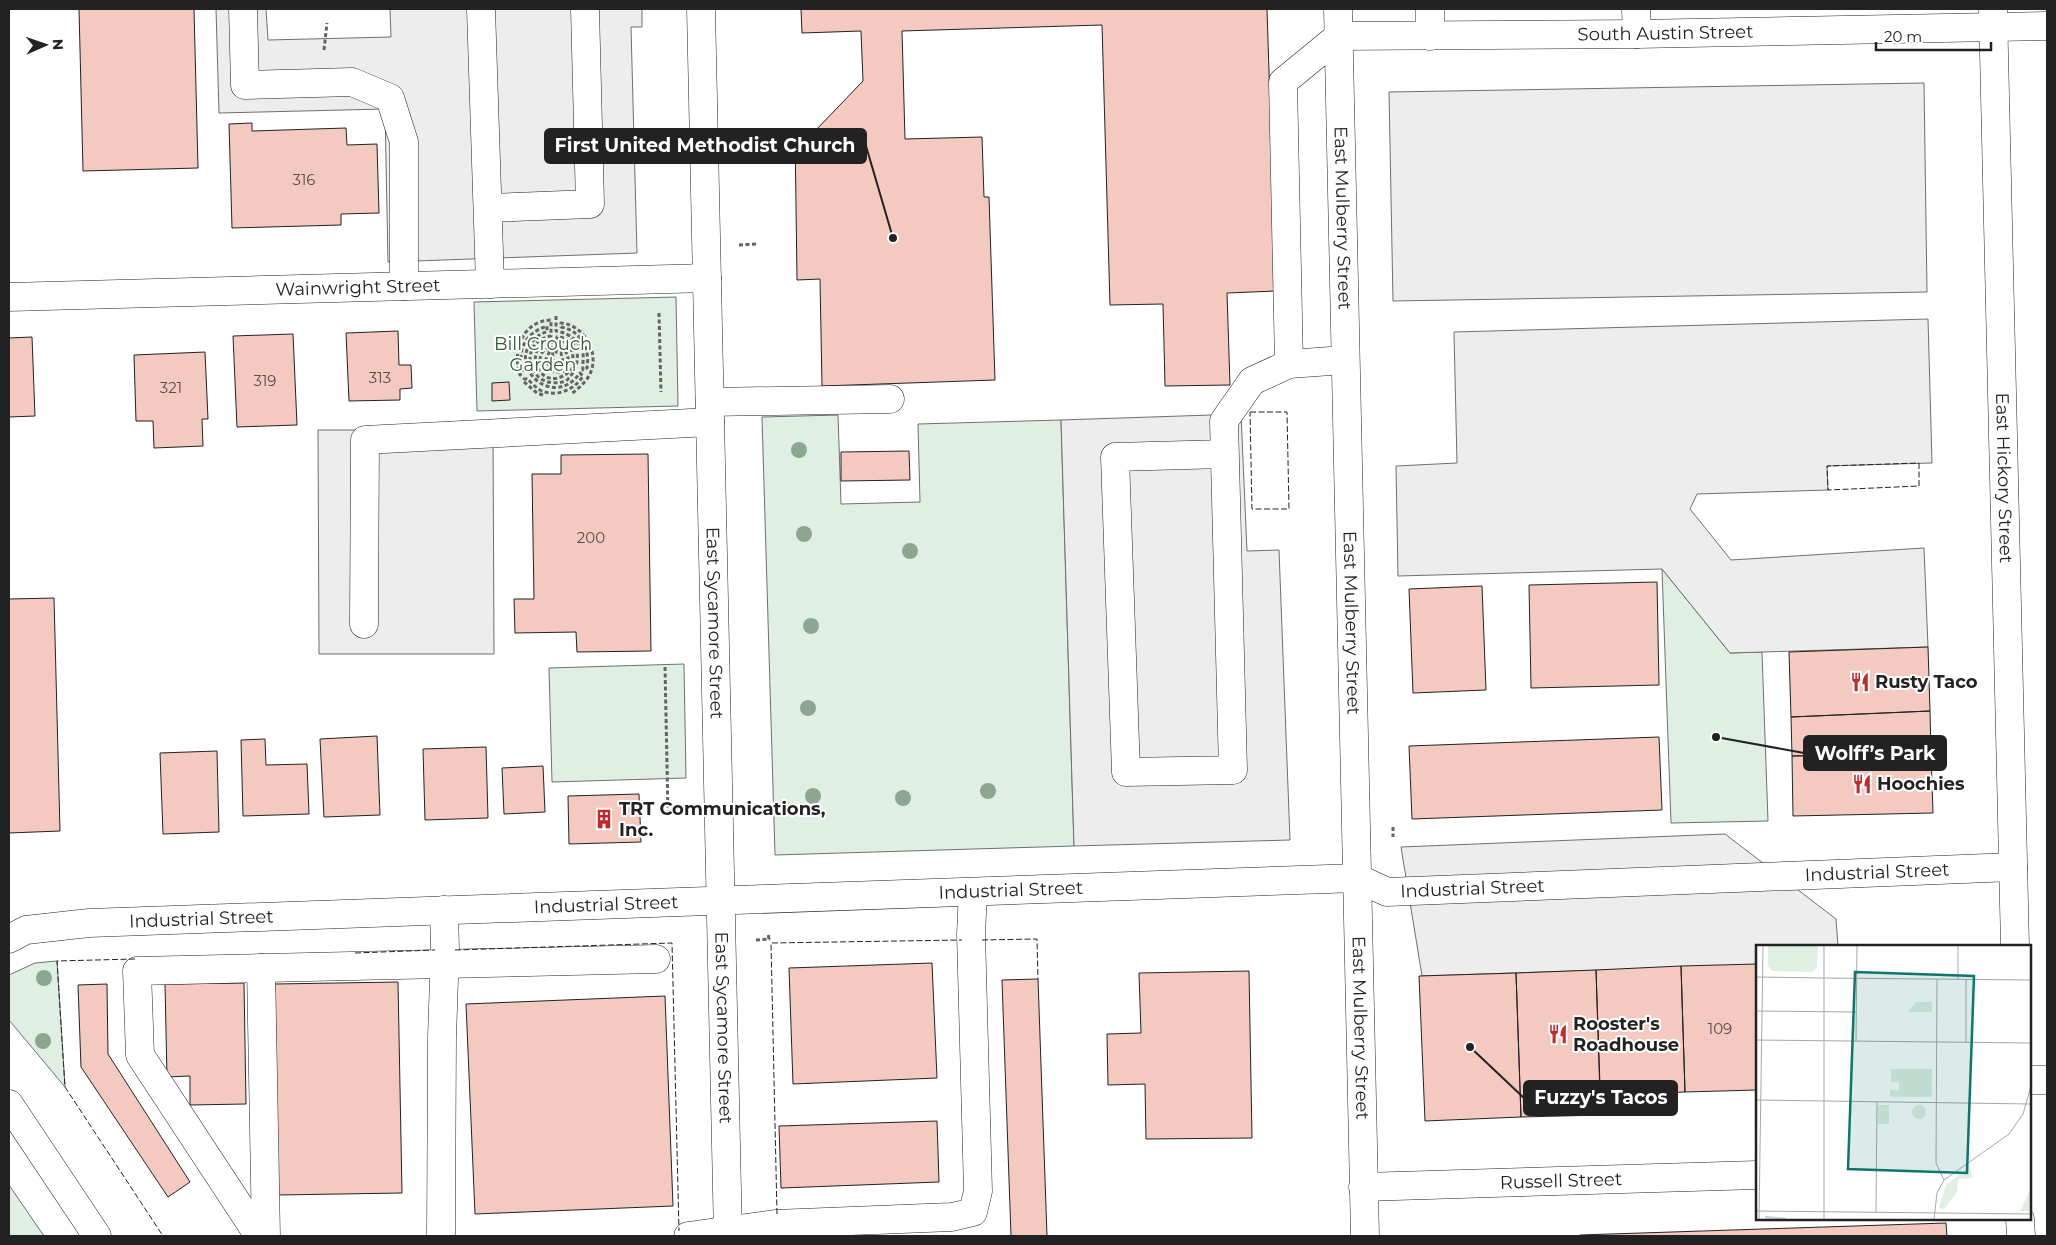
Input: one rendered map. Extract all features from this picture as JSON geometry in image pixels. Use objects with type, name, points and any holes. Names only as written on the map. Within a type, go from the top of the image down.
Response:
[{"type":"street","points":[[243,9],[245,85],[352,82],[390,98],[404,142],[404,286]]},
{"type":"street","points":[[481,9],[490,284]]},
{"type":"street","points":[[488,208],[590,204],[585,9]]},
{"type":"street","name":"East Sycamore Street","points":[[701,9],[728,1234]]},
{"type":"street","name":"East Mulberry Street","points":[[1338,9],[1365,1236]]},
{"type":"street","points":[[1430,9],[1430,36]]},
{"type":"street","name":"South Austin Street","points":[[1339,36],[1430,36],[1636,22],[1930,27],[1993,18],[2047,26]]},
{"type":"street","name":"East Hickory Street","points":[[1993,18],[2015,945]]},
{"type":"street","points":[[1289,364],[1283,82],[1339,36]]},
{"type":"street","name":"Wainwright Street","points":[[9,297],[707,278]]},
{"type":"street","points":[[1224,454],[1115,457],[1126,772],[1233,770],[1224,421],[1252,381],[1289,364],[1345,360]]},
{"type":"street","points":[[364,624],[365,440],[890,399]]},
{"type":"street","name":"Industrial Street","points":[[9,939],[26,930],[89,923],[444,910],[1357,878],[1387,892],[2013,867]]},
{"type":"street","points":[[688,1236],[728,1234],[777,1224],[952,1217],[973,1212],[978,1191],[971,934],[972,892]]},
{"type":"street","points":[[441,1236],[442,1037],[445,965],[444,910]]},
{"type":"street","points":[[259,1236],[140,1055],[137,971],[656,959]]},
{"type":"street","points":[[261,968],[266,1236]]},
{"type":"street","points":[[2031,1080],[2047,1080]]},
{"type":"street","points":[[9,1104],[97,1236]]},
{"type":"street","name":"Russell Street","points":[[1364,1187],[1756,1175]]},
{"type":"street","points":[[2020,1220],[2021,1236]]},
{"type":"path","points":[[739,245],[756,244]]},
{"type":"path","points":[[659,310],[661,393]]},
{"type":"path","points":[[553,360],[552,341],[546,342],[536,352],[535,359],[541,373],[547,377],[557,379],[565,376],[572,369],[573,354],[569,346],[564,342],[561,342],[561,347],[566,352],[569,361],[564,371],[546,371],[542,364],[540,358],[542,352],[549,348],[550,353],[546,359],[548,364],[554,368],[561,364],[561,353],[556,352],[557,337],[562,337],[572,342],[578,356],[577,368],[566,381],[550,383],[534,374],[530,362],[532,349],[539,341],[551,336],[551,320],[546,320],[534,325],[527,331],[520,342],[516,358],[520,375],[523,372],[521,351],[525,341],[535,332],[547,326],[547,332],[542,333],[532,341],[526,353],[527,367],[530,374],[541,384],[553,388],[565,386],[580,373],[583,376],[575,386],[560,392],[540,390],[527,379],[523,381],[537,393],[548,397],[566,396],[582,385],[592,367],[592,348],[583,333],[573,325],[561,323],[561,328],[567,328],[578,334],[586,348],[588,361],[587,368],[583,370],[583,354],[577,342],[568,334],[556,331],[556,311]]},
{"type":"path","points":[[665,667],[668,814]]},
{"type":"path","points":[[751,940],[768,939]]},
{"type":"green space","name":"Bill Crouch Garden","points":[[676,297],[678,406],[477,411],[474,302]]},
{"type":"green space","points":[[838,415],[841,504],[920,502],[918,424],[1061,420],[1074,846],[775,855],[762,417]]},
{"type":"green space","points":[[1662,569],[1730,653],[1762,652],[1768,821],[1671,823]]},
{"type":"green space","points":[[684,664],[686,778],[552,782],[549,668]]},
{"type":"green space","points":[[57,961],[65,1087],[9,1020],[9,975],[35,963]]},
{"type":"green space","points":[[9,1185],[44,1236],[9,1236]]},
{"type":"shaded area","points":[[216,9],[266,9],[268,40],[391,37],[390,9],[642,9],[642,27],[631,27],[637,253],[388,262],[385,109],[219,113]]},
{"type":"shaded area","points":[[1924,83],[1927,292],[1393,301],[1389,92]]},
{"type":"shaded area","points":[[1928,319],[1932,463],[1827,466],[1828,490],[1697,494],[1690,509],[1731,560],[1924,548],[1928,647],[1730,653],[1662,569],[1398,576],[1396,466],[1457,463],[1454,332]]},
{"type":"shaded area","points":[[1241,414],[1247,551],[1279,550],[1290,840],[1074,846],[1061,420]]},
{"type":"shaded area","points":[[318,430],[493,430],[494,654],[319,654]]},
{"type":"shaded area","points":[[1725,834],[1836,919],[1838,945],[1756,945],[1756,965],[1422,976],[1401,847]]},
{"type":"building","points":[[79,9],[194,9],[198,168],[83,171]]},
{"type":"building","points":[[801,9],[1267,9],[1276,291],[1227,293],[1230,385],[1165,386],[1163,304],[1110,305],[1102,25],[902,31],[905,139],[982,137],[984,197],[989,197],[995,380],[822,386],[820,279],[797,280],[795,132],[814,132],[863,81],[861,31],[802,33]]},
{"type":"building","points":[[252,123],[252,131],[346,128],[347,145],[377,144],[379,213],[341,214],[341,225],[232,228],[229,124]]},
{"type":"building","points":[[398,331],[399,365],[411,365],[412,388],[400,389],[400,400],[349,401],[346,333]]},
{"type":"building","points":[[293,334],[297,425],[237,427],[233,336]]},
{"type":"building","points":[[32,337],[35,416],[9,417],[9,338]]},
{"type":"building","points":[[205,352],[208,419],[202,419],[203,446],[154,448],[153,421],[136,421],[134,355]]},
{"type":"building","points":[[509,382],[510,400],[492,401],[492,383]]},
{"type":"building","points":[[909,451],[910,480],[841,481],[841,452]]},
{"type":"building","points":[[648,454],[651,651],[577,652],[576,632],[515,633],[514,599],[534,599],[532,474],[561,474],[561,455]]},
{"type":"building","points":[[1657,582],[1659,685],[1531,688],[1529,585]]},
{"type":"building","points":[[1482,586],[1486,690],[1413,693],[1409,589]]},
{"type":"building","points":[[54,598],[60,831],[9,833],[9,599]]},
{"type":"building","name":"Rusty Taco","points":[[1928,647],[1930,711],[1791,717],[1789,652]]},
{"type":"building","points":[[1930,711],[1931,753],[1792,756],[1791,717]]},
{"type":"building","points":[[377,736],[380,815],[324,817],[320,739]]},
{"type":"building","points":[[1659,737],[1662,810],[1412,819],[1409,746]]},
{"type":"building","points":[[265,739],[266,765],[307,764],[309,814],[243,816],[241,740]]},
{"type":"building","points":[[486,747],[488,818],[425,820],[423,749]]},
{"type":"building","points":[[217,751],[219,832],[163,834],[160,753]]},
{"type":"building","name":"Hoochies","points":[[1931,753],[1933,813],[1793,816],[1792,756]]},
{"type":"building","points":[[543,766],[545,812],[504,814],[502,768]]},
{"type":"building","name":"TRT Communications, Inc.","points":[[639,794],[641,842],[569,844],[568,796]]},
{"type":"building","points":[[932,963],[937,1078],[793,1084],[789,968]]},
{"type":"building","points":[[1756,964],[1756,1090],[1685,1092],[1681,966]]},
{"type":"building","points":[[1681,966],[1685,1092],[1600,1096],[1596,970]]},
{"type":"building","name":"Rooster's Roadhouse","points":[[1596,970],[1601,1115],[1521,1117],[1516,973]]},
{"type":"building","points":[[1249,971],[1252,1138],[1146,1139],[1145,1084],[1108,1085],[1107,1034],[1141,1033],[1139,973]]},
{"type":"building","points":[[1516,973],[1521,1117],[1425,1121],[1419,976]]},
{"type":"building","points":[[1038,979],[1047,1236],[1011,1236],[1002,980]]},
{"type":"building","points":[[398,982],[402,1193],[278,1195],[275,984]]},
{"type":"building","points":[[244,983],[246,1104],[190,1105],[190,1076],[167,1077],[165,984]]},
{"type":"building","points":[[107,984],[108,1054],[190,1182],[168,1197],[81,1067],[78,985]]},
{"type":"building","points":[[665,996],[673,1206],[475,1214],[466,1004]]},
{"type":"building","points":[[937,1121],[939,1182],[781,1188],[779,1126]]},
{"type":"building","points":[[1946,1223],[1947,1236],[1580,1236],[1580,1235]]},
{"type":"fence","points":[[1250,412],[1287,412],[1289,509],[1252,509],[1250,412]]},
{"type":"fence","points":[[1919,463],[1919,486],[1828,490],[1827,466],[1919,463]]},
{"type":"fence","points":[[982,940],[1037,939],[1038,979]]},
{"type":"fence","points":[[777,1214],[771,943],[962,940]]},
{"type":"fence","points":[[455,950],[672,943],[679,1231]]},
{"type":"fence","points":[[355,953],[435,950]]},
{"type":"fence","points":[[135,959],[57,961],[65,1087],[163,1236]]},
{"type":"place","name":"First United Methodist Church","points":[[893,238]]},
{"type":"place","name":"Rusty Taco","points":[[1860,682]]},
{"type":"place","name":"Wolff’s Park","points":[[1716,737]]},
{"type":"place","name":"Hoochies","points":[[1862,784]]},
{"type":"place","name":"TRT Communications, Inc.","points":[[604,819]]},
{"type":"place","name":"Rooster's Roadhouse","points":[[1558,1034]]},
{"type":"place","name":"Fuzzy's Tacos","points":[[1470,1047]]}]
